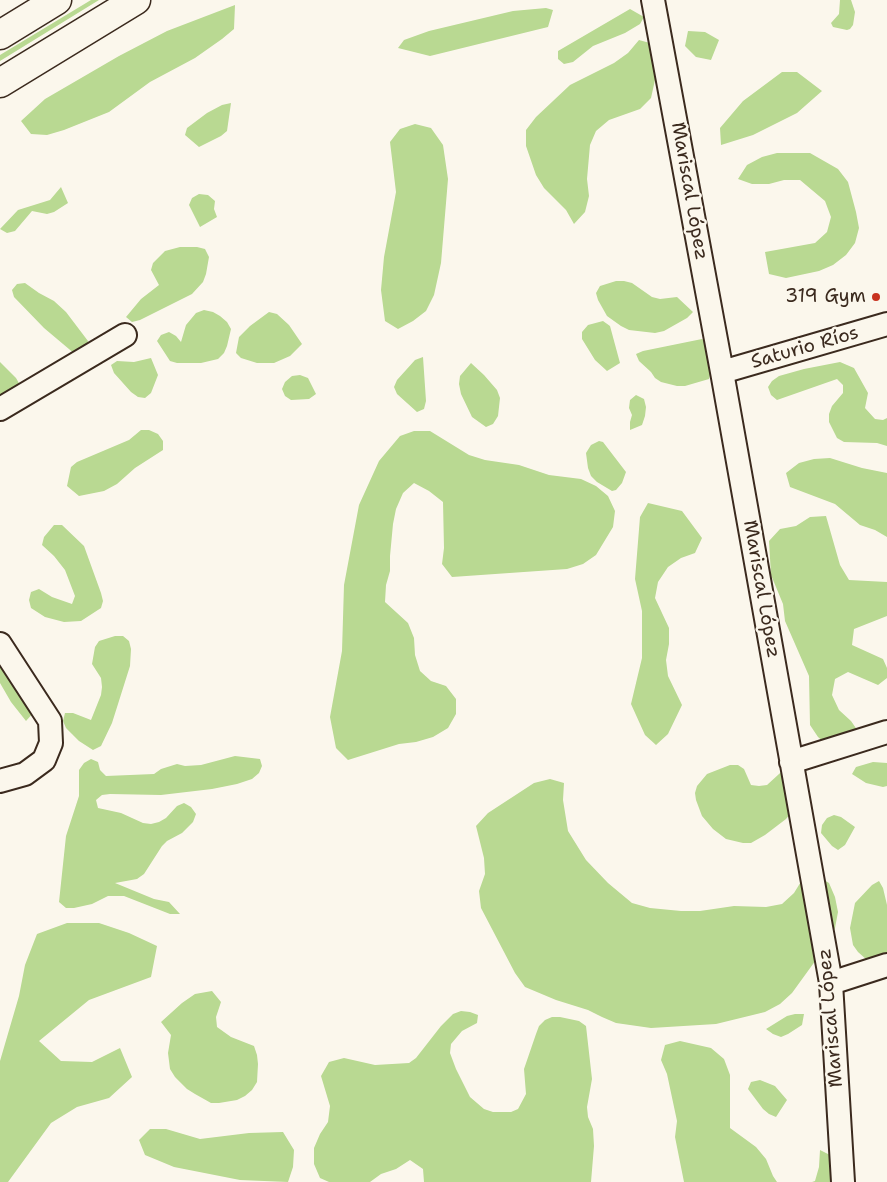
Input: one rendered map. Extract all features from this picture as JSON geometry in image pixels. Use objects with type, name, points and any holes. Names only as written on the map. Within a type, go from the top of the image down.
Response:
[{"type":"highway","points":[[0,35],[56,0]]},
{"type":"highway","points":[[0,83],[136,0]]},
{"type":"street","name":"Mariscal López","points":[[655,1],[831,983],[843,1182]]},
{"type":"street","name":"Saturio Ríos","points":[[722,372],[887,324]]},
{"type":"street","points":[[0,409],[125,335]]},
{"type":"street","points":[[0,644],[50,721],[50,743],[44,760],[25,774],[0,782]]},
{"type":"street","points":[[791,762],[887,732]]},
{"type":"street","points":[[831,983],[887,965]]},
{"type":"green space","points":[[91,0],[99,0],[0,61],[0,55]]},
{"type":"green space","points":[[840,0],[851,0],[855,12],[853,25],[847,30],[833,27],[831,23],[839,14]]},
{"type":"green space","points":[[235,5],[234,29],[195,58],[150,82],[109,112],[47,135],[31,134],[21,121],[45,99],[119,56],[167,31]]},
{"type":"green space","points":[[546,8],[553,10],[548,27],[430,56],[398,48],[404,40],[429,31],[513,11]]},
{"type":"green space","points":[[630,9],[644,17],[640,24],[625,33],[593,46],[573,62],[564,64],[558,59],[558,51]]},
{"type":"green space","points":[[688,31],[705,32],[719,40],[711,60],[696,57],[685,46]]},
{"type":"green space","points":[[639,40],[657,45],[659,62],[651,98],[640,109],[609,120],[596,131],[590,145],[587,179],[589,196],[585,212],[574,224],[566,210],[544,188],[536,175],[526,146],[526,130],[536,117],[570,85],[614,63],[628,53]]},
{"type":"green space","points":[[782,72],[797,72],[822,91],[797,113],[753,135],[721,145],[720,128],[743,101]]},
{"type":"green space","points":[[231,103],[227,131],[221,136],[199,147],[185,135],[187,128],[207,113],[222,105]]},
{"type":"green space","points":[[415,124],[431,128],[443,145],[448,179],[441,263],[434,295],[426,311],[398,329],[385,321],[381,290],[384,257],[396,192],[390,142],[400,129]]},
{"type":"green space","points":[[777,153],[810,153],[838,169],[848,182],[859,228],[855,243],[846,255],[833,265],[819,271],[786,278],[769,274],[765,252],[815,243],[827,232],[831,217],[825,201],[800,180],[752,184],[738,179],[747,165],[762,157]]},
{"type":"green space","points":[[61,187],[68,203],[47,214],[32,211],[15,231],[7,233],[0,229],[18,210],[50,200]]},
{"type":"green space","points":[[199,194],[208,195],[215,201],[214,209],[217,217],[200,227],[189,205],[192,198]]},
{"type":"green space","points":[[180,247],[205,249],[209,257],[203,282],[192,294],[140,320],[132,322],[126,317],[141,299],[159,285],[151,270],[153,263],[165,251]]},
{"type":"green space","points":[[616,281],[632,283],[652,297],[660,299],[677,297],[693,312],[687,318],[664,331],[655,333],[629,330],[607,316],[596,293],[600,286]]},
{"type":"green space","points":[[25,283],[54,301],[66,312],[88,341],[82,360],[44,328],[14,297],[12,290],[17,284]]},
{"type":"green space","points":[[204,310],[220,316],[231,329],[224,353],[218,359],[201,363],[177,363],[170,361],[157,341],[161,335],[169,332],[181,342],[186,325],[196,313]]},
{"type":"green space","points":[[269,312],[277,314],[289,325],[302,344],[290,356],[274,363],[257,363],[241,358],[236,353],[239,337]]},
{"type":"green space","points":[[603,321],[610,326],[620,363],[607,371],[595,360],[582,339],[582,332],[588,325]]},
{"type":"green space","points":[[702,339],[711,346],[713,363],[709,379],[685,386],[661,382],[639,361],[636,354],[643,351]]},
{"type":"green space","points":[[423,357],[426,401],[424,409],[417,412],[397,394],[394,387],[397,380],[415,360]]},
{"type":"green space","points":[[151,358],[158,375],[151,393],[145,398],[138,397],[114,373],[111,365],[117,361],[134,362]]},
{"type":"green space","points":[[0,362],[16,378],[20,385],[0,415]]},
{"type":"green space","points":[[840,362],[854,368],[868,393],[865,408],[875,419],[883,420],[887,418],[887,446],[877,443],[844,442],[837,438],[829,422],[829,414],[832,406],[843,393],[843,385],[837,379],[777,400],[771,395],[768,387],[779,376]]},
{"type":"green space","points":[[471,363],[497,390],[500,398],[498,416],[493,424],[486,427],[472,417],[461,394],[460,376]]},
{"type":"green space","points":[[300,375],[308,378],[316,394],[309,399],[291,400],[285,396],[282,389],[285,382],[292,376]]},
{"type":"green space","points":[[636,395],[644,399],[646,407],[645,416],[642,425],[630,430],[632,415],[629,408],[630,400]]},
{"type":"green space","points":[[141,430],[149,430],[158,434],[163,441],[163,450],[135,468],[117,484],[104,491],[79,496],[67,486],[71,467],[77,462],[129,440]]},
{"type":"green space","points":[[414,431],[430,431],[469,455],[485,460],[519,465],[549,475],[581,479],[596,486],[608,496],[615,511],[613,527],[596,555],[583,564],[567,569],[452,577],[442,564],[444,548],[443,502],[429,491],[414,483],[403,493],[396,509],[385,602],[408,623],[414,638],[415,655],[420,671],[431,681],[446,686],[456,699],[456,714],[448,728],[433,737],[399,744],[348,760],[336,748],[330,717],[342,651],[344,585],[359,505],[379,461],[400,436]]},
{"type":"green space","points":[[599,441],[603,442],[626,472],[622,483],[616,490],[612,491],[597,482],[591,476],[588,468],[586,453],[591,445]]},
{"type":"green space","points":[[830,458],[862,468],[887,473],[887,537],[875,530],[860,525],[835,504],[790,487],[786,473],[799,463],[814,459]]},
{"type":"green space","points":[[648,503],[682,511],[702,538],[695,553],[681,558],[668,567],[658,582],[655,598],[669,628],[666,660],[668,676],[682,705],[668,734],[656,745],[645,735],[631,704],[642,658],[642,611],[635,579],[640,517]]},
{"type":"green space","points":[[826,516],[840,565],[849,580],[887,582],[887,616],[854,629],[852,645],[883,659],[887,668],[887,678],[878,685],[848,672],[835,679],[832,695],[839,710],[851,721],[860,734],[831,748],[818,737],[810,725],[809,676],[785,621],[783,604],[771,575],[769,541],[780,529],[796,526],[810,517]]},
{"type":"green space","points":[[54,525],[62,525],[84,546],[101,593],[103,601],[101,608],[81,621],[64,622],[45,617],[31,608],[29,600],[31,592],[39,589],[52,597],[72,604],[75,596],[65,570],[42,545],[44,537]]},
{"type":"green space","points":[[115,636],[123,636],[129,641],[131,649],[130,666],[112,723],[101,746],[93,750],[79,741],[66,728],[63,721],[65,713],[73,713],[91,720],[101,695],[102,687],[101,678],[92,664],[95,647],[99,641]]},
{"type":"green space","points":[[0,662],[21,697],[35,711],[26,721],[11,702],[0,683]]},
{"type":"green space","points":[[235,756],[260,759],[262,766],[259,773],[252,779],[212,789],[161,795],[110,794],[102,795],[96,800],[98,808],[121,813],[143,823],[151,824],[166,818],[177,806],[184,803],[191,807],[196,814],[193,822],[182,833],[162,846],[144,874],[137,879],[115,883],[154,899],[169,902],[180,914],[170,914],[124,896],[108,896],[92,904],[74,908],[66,908],[59,902],[66,836],[79,796],[79,770],[84,763],[91,759],[98,762],[100,770],[106,776],[154,774],[161,769],[177,764],[185,766],[201,765]]},
{"type":"green space","points":[[873,762],[887,763],[887,786],[883,787],[866,783],[852,774],[856,767]]},
{"type":"green space","points":[[791,763],[809,787],[801,801],[786,819],[765,835],[751,843],[726,839],[713,829],[702,816],[695,793],[697,786],[707,774],[730,765],[738,765],[744,769],[751,785],[767,785]]},
{"type":"green space","points":[[550,779],[564,783],[563,800],[568,831],[586,860],[608,883],[632,903],[650,908],[681,911],[700,911],[734,906],[766,907],[782,904],[794,893],[802,880],[816,875],[829,883],[835,897],[838,912],[835,928],[821,953],[792,993],[780,1004],[765,1012],[716,1024],[651,1028],[616,1023],[588,1010],[556,1000],[525,987],[515,973],[481,908],[479,891],[485,874],[484,858],[476,826],[488,813],[534,783]]},
{"type":"green space","points":[[834,815],[841,817],[855,827],[845,845],[838,850],[821,833],[822,825],[827,818]]},
{"type":"green space","points":[[879,881],[883,888],[887,905],[887,973],[876,968],[858,952],[853,945],[850,928],[855,903],[872,885]]},
{"type":"green space","points":[[67,923],[99,923],[129,933],[157,946],[151,977],[89,1000],[39,1041],[61,1061],[92,1062],[120,1048],[132,1077],[109,1098],[77,1107],[51,1123],[8,1182],[0,1182],[0,1061],[19,996],[25,965],[37,934]]},
{"type":"green space","points":[[212,991],[221,1002],[216,1017],[217,1027],[231,1037],[254,1046],[258,1064],[257,1082],[252,1090],[237,1100],[219,1103],[211,1103],[195,1094],[175,1077],[170,1069],[168,1053],[171,1035],[161,1022],[195,994]]},
{"type":"green space","points":[[461,1011],[478,1015],[477,1023],[462,1031],[451,1044],[450,1053],[470,1097],[484,1109],[493,1112],[511,1112],[518,1109],[526,1094],[524,1069],[539,1026],[545,1020],[552,1017],[560,1017],[579,1021],[586,1026],[592,1079],[587,1107],[588,1117],[593,1129],[594,1146],[591,1182],[424,1182],[423,1169],[410,1160],[396,1169],[381,1174],[370,1182],[329,1182],[320,1178],[314,1164],[314,1148],[328,1122],[330,1106],[321,1076],[329,1062],[344,1058],[375,1065],[409,1063],[416,1058],[453,1014]]},
{"type":"green space","points":[[804,1014],[802,1025],[788,1034],[781,1037],[766,1029],[787,1016]]},
{"type":"green space","points":[[680,1041],[711,1048],[724,1059],[730,1075],[730,1128],[756,1147],[766,1159],[777,1182],[684,1182],[675,1137],[677,1121],[667,1074],[661,1060],[665,1045]]},
{"type":"green space","points":[[760,1080],[775,1086],[787,1100],[776,1117],[763,1109],[748,1089],[751,1082]]},
{"type":"green space","points":[[150,1129],[166,1129],[200,1139],[249,1133],[283,1132],[294,1150],[293,1167],[288,1182],[240,1180],[174,1167],[145,1155],[139,1140]]},
{"type":"green space","points":[[820,1150],[834,1157],[842,1172],[856,1182],[812,1182],[815,1181],[819,1167]]},
{"type":"place","name":"319 Gym","points":[[876,297]]}]
